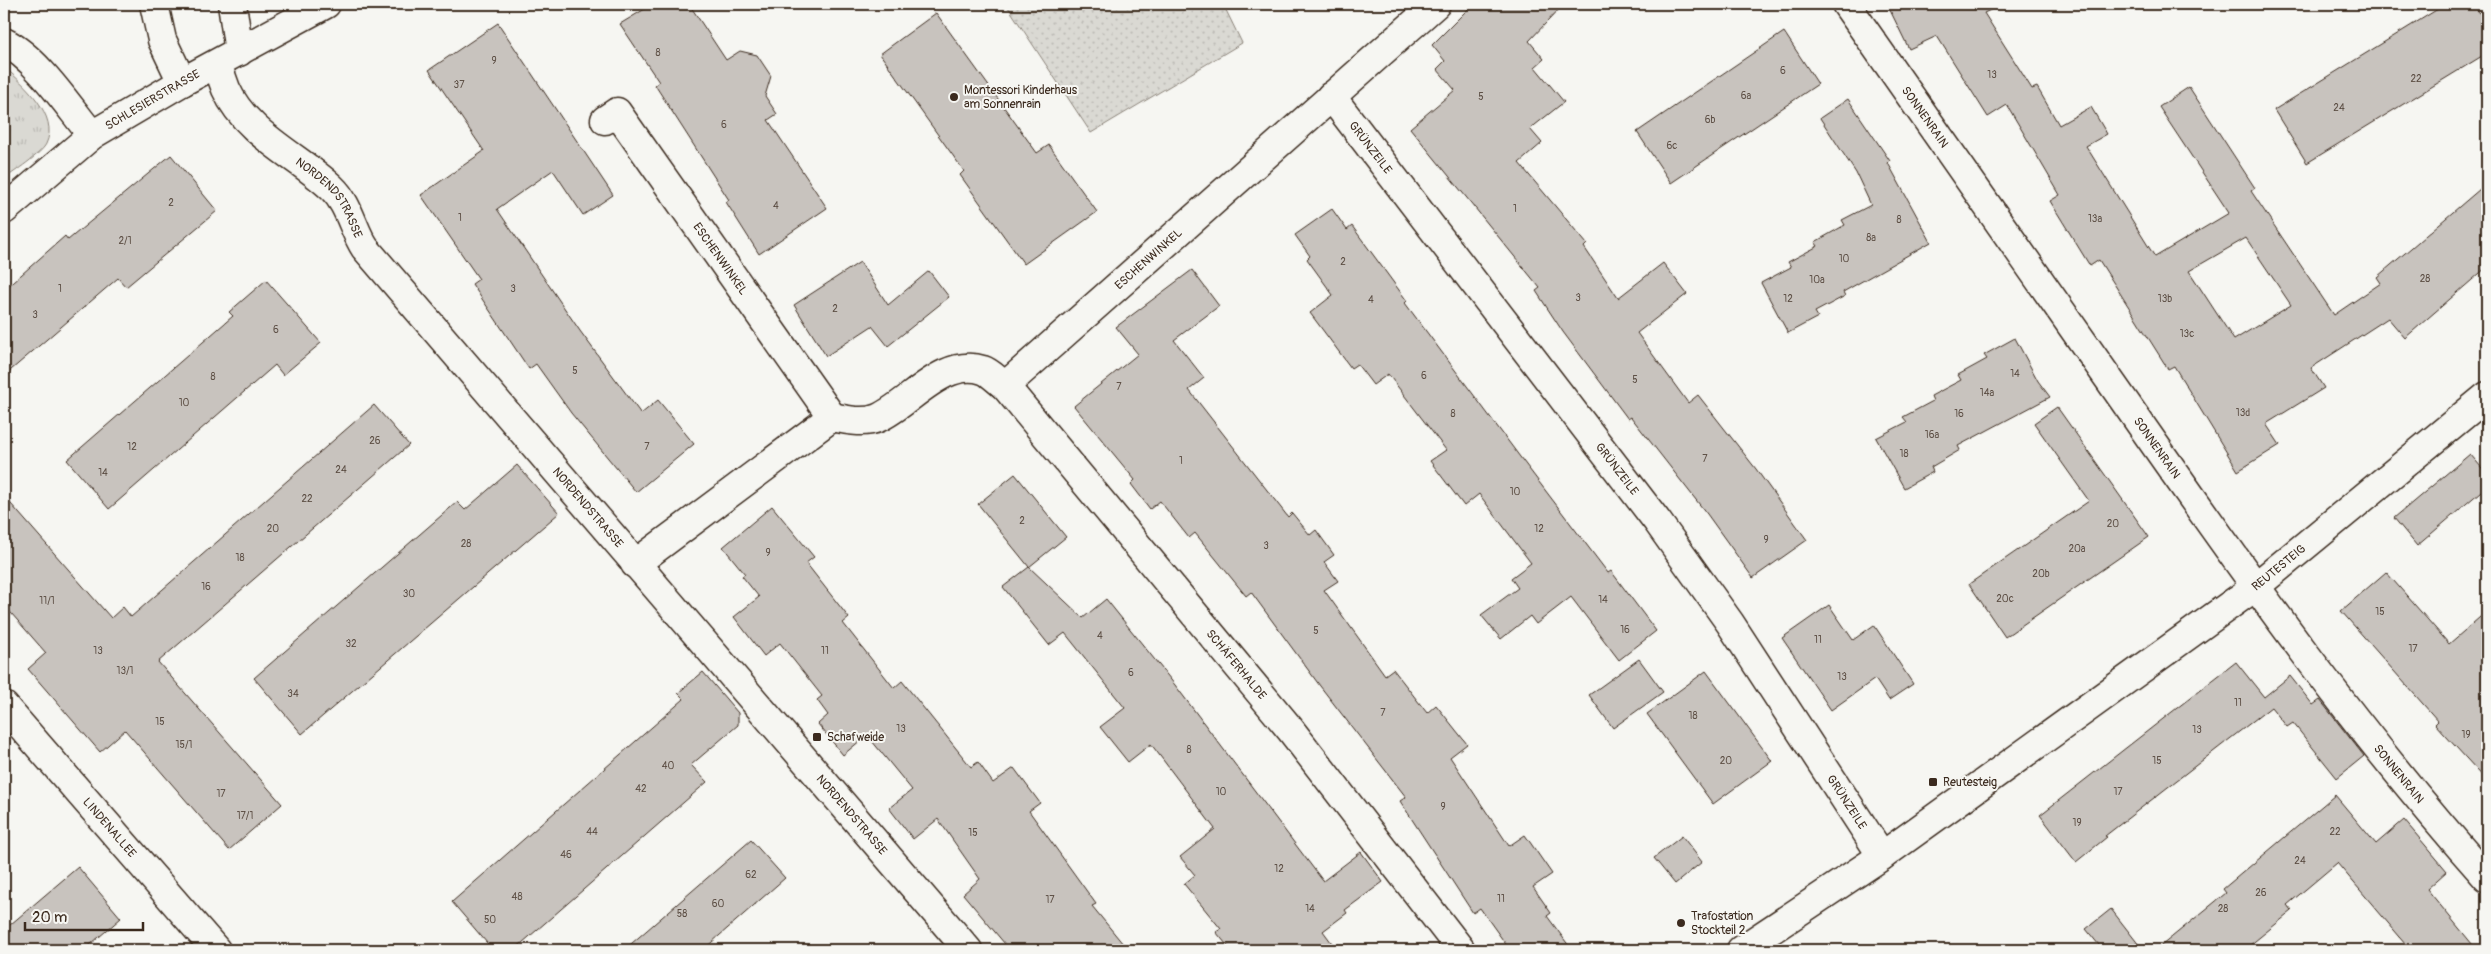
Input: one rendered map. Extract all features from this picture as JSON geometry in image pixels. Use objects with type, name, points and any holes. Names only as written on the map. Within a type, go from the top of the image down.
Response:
[{"type":"street","points":[[154,4],[162,40],[182,82]]},
{"type":"street","name":"NORDENDSTRASSE","points":[[232,4],[227,90],[241,112],[254,126],[334,190],[350,216],[355,233],[365,248],[968,950]]},
{"type":"street","name":"SCHLESIERSTRASSE","points":[[4,42],[16,48],[38,70],[92,134],[182,82],[326,4]]},
{"type":"street","name":"ESCHENWINKEL","points":[[1005,386],[1436,4]]},
{"type":"street","name":"SONNENRAIN","points":[[1846,4],[2255,587],[2330,688],[2448,834],[2487,878]]},
{"type":"street","name":"GRÜNZEILE","points":[[1331,96],[1657,521],[1730,623],[1882,856]]},
{"type":"street","name":"ESCHENWINKEL","points":[[605,120],[617,112],[832,417]]},
{"type":"street","points":[[4,210],[92,134]]},
{"type":"street","points":[[635,564],[832,417],[855,421],[877,418],[942,376],[963,368],[984,370],[1005,386]]},
{"type":"street","name":"SCHÄFERHALDE","points":[[1005,386],[1290,729],[1461,950]]},
{"type":"street","name":"REUTESTEIG","points":[[1754,947],[2255,587],[2487,396]]},
{"type":"street","name":"LINDENALLEE","points":[[4,706],[204,946]]},
{"type":"green space","points":[[1006,4],[1223,4],[1242,43],[1091,133]]},
{"type":"green space","points":[[4,67],[21,82],[37,101],[48,122],[49,133],[46,144],[39,153],[4,179]]},
{"type":"building","points":[[653,4],[689,4],[726,60],[740,51],[757,55],[771,76],[765,96],[777,114],[768,120],[827,208],[759,254],[726,202],[729,200],[655,85],[659,82],[620,24]]},
{"type":"building","points":[[1473,4],[1564,4],[1529,41],[1544,59],[1535,67],[1564,102],[1530,129],[1542,143],[1519,163],[1587,244],[1584,247],[1618,298],[1663,263],[1687,294],[1637,333],[1688,403],[1698,395],[1756,469],[1807,540],[1753,578],[1707,514],[1631,417],[1628,419],[1563,332],[1536,291],[1540,288],[1410,128],[1455,90],[1437,69],[1445,61],[1432,45]]},
{"type":"building","points":[[1887,4],[2003,4],[1984,13],[2032,89],[2037,87],[2059,125],[2091,107],[2107,134],[2086,146],[2155,257],[2229,213],[2159,107],[2189,87],[2255,188],[2251,191],[2334,315],[2381,283],[2377,277],[2487,183],[2487,267],[2405,338],[2388,318],[2311,368],[2324,388],[2266,424],[2280,445],[2238,471],[2174,366],[2168,369],[2099,260],[2090,266],[2050,201],[2060,195],[2007,105],[1988,117],[1937,36],[1909,49]],"holes":[[[2246,238],[2291,305],[2234,340],[2189,271]]]},
{"type":"building","points":[[2446,4],[2474,4],[2487,25],[2487,53],[2307,163],[2274,110]]},
{"type":"building","name":"Montessori Kinderhaus am Sonnenrain","points":[[936,13],[1037,153],[1049,145],[1097,212],[1024,264],[960,175],[964,171],[880,54]]},
{"type":"building","points":[[498,23],[613,195],[583,215],[553,170],[497,209],[580,331],[641,414],[658,400],[694,444],[636,492],[571,413],[536,364],[529,369],[472,284],[479,279],[421,195],[484,151],[429,70]]},
{"type":"building","points":[[1784,32],[1818,84],[1671,183],[1637,132]]},
{"type":"building","points":[[1848,99],[1890,161],[1888,163],[1931,242],[1843,292],[1845,296],[1815,312],[1818,317],[1788,333],[1761,283],[1791,267],[1788,262],[1818,246],[1815,242],[1845,225],[1842,220],[1871,205],[1856,173],[1820,118]]},
{"type":"building","points":[[171,155],[217,211],[126,287],[118,278],[4,376],[4,290],[65,236],[68,240]]},
{"type":"building","points":[[1332,209],[1347,230],[1352,226],[1407,301],[1405,303],[1523,461],[1608,573],[1611,571],[1656,631],[1619,660],[1571,597],[1536,624],[1530,616],[1501,639],[1481,615],[1518,588],[1511,578],[1531,563],[1479,494],[1464,506],[1430,461],[1446,450],[1388,374],[1373,385],[1357,364],[1351,368],[1310,313],[1333,295],[1307,259],[1310,256],[1295,235]]},
{"type":"building","points":[[860,262],[888,305],[929,271],[949,297],[888,346],[872,326],[826,356],[794,305]]},
{"type":"building","points":[[1192,270],[1219,306],[1174,340],[1204,378],[1189,390],[1288,517],[1292,513],[1310,535],[1316,530],[1334,555],[1324,562],[1338,581],[1324,590],[1385,675],[1393,669],[1427,713],[1436,705],[1467,744],[1450,757],[1509,846],[1525,835],[1552,874],[1533,887],[1551,913],[1547,916],[1572,950],[1510,950],[1480,908],[1473,913],[1400,801],[1406,797],[1320,686],[1251,592],[1246,596],[1195,533],[1189,538],[1160,501],[1150,509],[1131,484],[1135,480],[1074,406],[1138,354],[1116,327]]},
{"type":"building","points":[[266,280],[321,343],[283,375],[275,365],[109,509],[67,460],[233,316],[229,312]]},
{"type":"building","points":[[2015,338],[2038,381],[2050,397],[1958,446],[1960,450],[1931,467],[1933,472],[1904,488],[1876,438],[1907,422],[1903,417],[1933,401],[1931,396],[1961,380],[1958,375],[1987,359],[1984,355]]},
{"type":"building","points":[[374,405],[409,445],[158,662],[282,804],[229,850],[125,730],[100,752],[28,669],[46,653],[4,605],[4,496],[111,618],[123,607],[131,617]]},
{"type":"building","points":[[2057,407],[2149,537],[2005,637],[1969,584],[2089,501],[2034,423]]},
{"type":"building","points":[[2470,454],[2487,474],[2487,486],[2417,546],[2394,518]]},
{"type":"building","points":[[517,465],[559,513],[302,734],[254,678],[457,502],[465,510]]},
{"type":"building","points":[[1015,474],[1066,537],[1029,567],[978,504]]},
{"type":"building","points":[[772,506],[814,557],[806,563],[849,618],[843,623],[894,688],[902,681],[971,767],[978,762],[993,783],[1014,768],[1040,803],[1029,811],[1096,904],[1092,906],[1128,950],[1010,950],[963,894],[980,879],[938,819],[913,839],[889,808],[912,790],[867,735],[843,755],[818,724],[828,715],[817,700],[822,696],[780,643],[764,656],[734,617],[759,597],[742,576],[745,574],[723,547]]},
{"type":"building","points":[[1029,567],[1083,618],[1106,599],[1175,685],[1323,881],[1361,852],[1383,882],[1345,910],[1347,913],[1323,931],[1337,950],[1231,950],[1216,932],[1221,929],[1184,884],[1195,875],[1180,857],[1215,829],[1151,744],[1128,762],[1100,727],[1125,708],[1065,633],[1049,645],[1003,587]]},
{"type":"building","points":[[2386,572],[2449,644],[2487,611],[2487,781],[2435,724],[2438,721],[2341,611]]},
{"type":"building","points":[[1829,605],[1853,640],[1874,625],[1913,684],[1889,700],[1875,679],[1831,710],[1782,638]]},
{"type":"building","points":[[1639,659],[1663,692],[1613,728],[1589,695]]},
{"type":"building","points":[[2236,662],[2264,697],[2290,676],[2313,705],[2320,700],[2364,756],[2337,778],[2293,723],[2287,727],[2271,707],[2105,836],[2107,837],[2076,862],[2040,815]]},
{"type":"building","points":[[1706,671],[1772,761],[1713,804],[1647,714]]},
{"type":"building","points":[[703,672],[738,713],[738,725],[691,765],[707,782],[514,950],[493,950],[452,902],[684,699],[678,693]]},
{"type":"building","points":[[2335,795],[2376,844],[2404,820],[2447,871],[2427,889],[2477,950],[2411,950],[2337,863],[2287,905],[2292,911],[2244,950],[2156,950],[2226,893],[2223,889]]},
{"type":"building","points":[[1682,836],[1702,862],[1675,884],[1654,858]]},
{"type":"building","points":[[751,840],[785,878],[703,950],[624,950]]},
{"type":"building","points":[[78,867],[121,918],[84,950],[4,950],[4,930]]},
{"type":"building","points":[[2111,909],[2143,950],[2103,950],[2086,929]]},
{"type":"place","name":"Montessori Kinderhaus am Sonnenrain","points":[[954,97]]},
{"type":"place","name":"Schafweide","points":[[817,737]]},
{"type":"place","name":"Reutesteig","points":[[1933,782]]},
{"type":"place","name":"Trafostation Stockteil 2","points":[[1681,923]]}]
